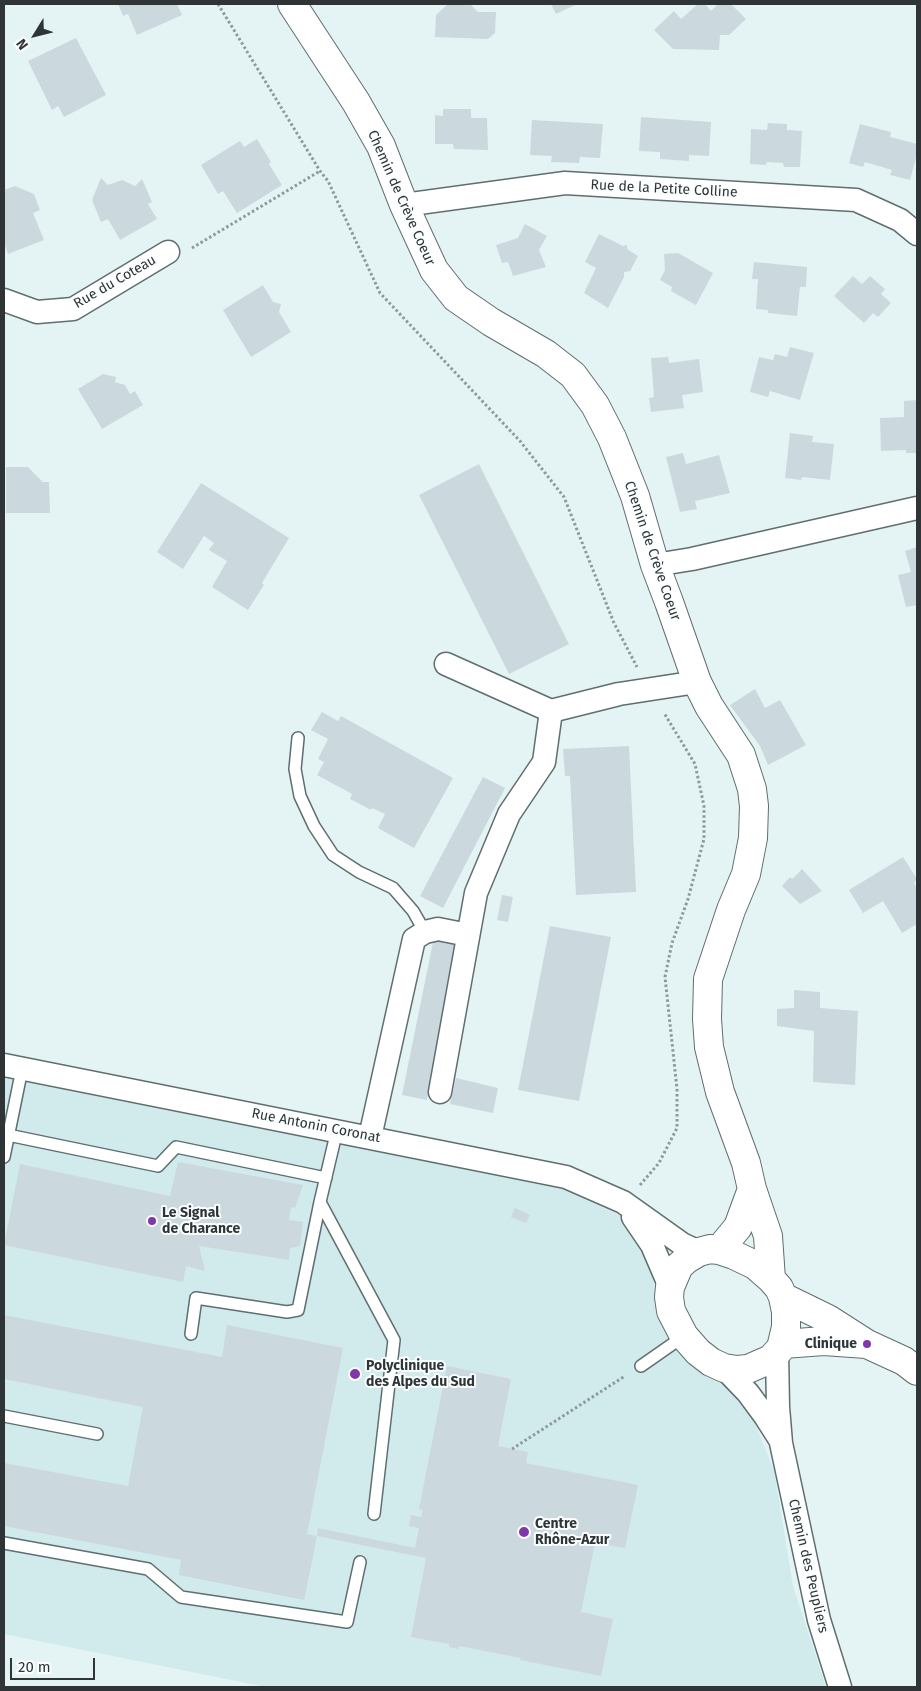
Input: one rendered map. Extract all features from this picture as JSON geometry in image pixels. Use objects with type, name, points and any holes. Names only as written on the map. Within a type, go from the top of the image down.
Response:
[{"type":"street","name":"Chemin de Crève Coeur","points":[[292,4],[356,102],[376,139],[434,270],[456,298],[491,322],[546,354],[573,375],[595,405],[612,438],[635,496],[655,565],[697,682],[709,706],[741,755],[752,789],[754,806],[753,838],[746,874],[731,910],[708,979],[707,1019],[709,1047],[720,1092],[746,1163],[752,1189],[768,1236],[777,1288]]},
{"type":"street","name":"Rue de la Petite Colline","points":[[404,205],[564,183],[856,200],[900,220],[917,234]]},
{"type":"street","name":"Rue du Coteau","points":[[4,300],[37,312],[72,309],[168,252]]},
{"type":"street","points":[[655,565],[701,557],[917,508]]},
{"type":"street","points":[[446,664],[551,711],[619,694],[697,682]]},
{"type":"street","points":[[440,1092],[476,893],[509,814],[544,762],[551,711]]},
{"type":"street","points":[[370,1137],[414,939],[425,932],[438,929],[468,935]]},
{"type":"street","name":"Rue Antonin Coronat","points":[[13,1067],[566,1177],[623,1202],[682,1244],[709,1251]]},
{"type":"street","points":[[752,1189],[738,1227],[709,1251],[687,1259],[679,1266],[670,1287],[669,1297],[672,1311],[684,1336],[698,1352],[711,1362],[724,1368],[748,1369],[771,1359],[780,1348],[786,1328],[786,1312],[777,1288]]},
{"type":"street","points":[[623,1202],[652,1245],[670,1287]]},
{"type":"street","points":[[709,1251],[734,1255],[755,1265],[777,1288],[867,1344],[904,1361],[917,1371]]},
{"type":"street","points":[[780,1348],[824,1342],[867,1344]]},
{"type":"street","name":"Chemin des Peupliers","points":[[780,1348],[778,1407],[781,1443],[819,1620],[840,1687]]},
{"type":"street","name":"Chemin des Peupliers","points":[[724,1368],[748,1393],[765,1416],[781,1443]]},
{"type":"lane","points":[[298,738],[295,769],[300,796],[314,826],[328,848],[333,855],[358,872],[393,888],[413,911],[425,932]]},
{"type":"lane","points":[[4,1157],[8,1135],[13,1067]]},
{"type":"lane","points":[[191,1334],[196,1298],[287,1312],[298,1310],[337,1130]]},
{"type":"lane","points":[[8,1135],[158,1166],[176,1147],[326,1178]]},
{"type":"lane","points":[[320,1202],[394,1340],[374,1514]]},
{"type":"lane","points":[[641,1366],[684,1336]]},
{"type":"lane","points":[[4,1416],[97,1434]]},
{"type":"lane","points":[[4,1543],[148,1569],[181,1597],[347,1622],[360,1562]]},
{"type":"path","points":[[218,4],[328,182],[380,293],[520,441],[564,497],[614,623],[650,690],[695,764],[704,806],[704,839],[688,899],[672,943],[666,977],[677,1090],[677,1128],[659,1163],[623,1202]]},
{"type":"path","points":[[168,252],[188,251],[320,171]]},
{"type":"path","points":[[512,1449],[641,1366]]},
{"type":"shaded area","name":"Polyclinique des Alpes du Sud","points":[[4,1078],[564,1189],[625,1218],[650,1267],[663,1325],[689,1364],[724,1385],[754,1420],[774,1471],[793,1586],[826,1687],[266,1687],[4,1634]]},
{"type":"building","points":[[118,4],[177,4],[182,15],[137,35],[128,14],[123,16]]},
{"type":"building","points":[[448,4],[470,4],[478,12],[496,12],[495,33],[488,39],[435,37],[436,15]]},
{"type":"building","points":[[551,4],[577,4],[556,14]]},
{"type":"building","points":[[698,4],[705,4],[711,11],[718,4],[731,4],[746,19],[729,35],[720,35],[719,50],[673,49],[654,30],[674,11],[681,19]]},
{"type":"building","points":[[76,38],[106,95],[64,117],[58,106],[52,110],[28,61]]},
{"type":"building","points":[[443,109],[471,109],[471,118],[487,118],[488,150],[454,149],[453,144],[435,144],[435,115],[443,116]]},
{"type":"building","points":[[641,117],[711,122],[709,156],[689,155],[689,161],[660,159],[660,152],[639,151]]},
{"type":"building","points":[[532,120],[603,124],[600,158],[580,157],[579,163],[551,162],[552,156],[530,155]]},
{"type":"building","points":[[768,123],[787,124],[787,130],[802,131],[800,167],[784,167],[783,163],[767,162],[766,165],[750,164],[751,129],[767,130]]},
{"type":"building","points":[[860,124],[891,132],[890,137],[917,144],[917,154],[910,180],[890,175],[892,170],[865,162],[863,167],[849,163]]},
{"type":"building","points":[[257,139],[282,185],[237,213],[223,191],[218,194],[201,165],[240,141],[244,147]]},
{"type":"building","points":[[101,178],[108,185],[122,180],[135,186],[142,179],[152,202],[148,204],[157,219],[120,240],[108,219],[101,222],[92,200]]},
{"type":"building","points":[[15,186],[34,194],[40,210],[33,213],[44,240],[8,254],[4,243],[4,190]]},
{"type":"building","points":[[525,224],[547,236],[539,250],[546,267],[513,276],[508,262],[502,263],[496,245],[518,238]]},
{"type":"building","points":[[599,234],[623,246],[627,245],[627,249],[638,256],[630,271],[624,272],[624,277],[608,308],[584,293],[596,268],[585,262]]},
{"type":"building","points":[[678,253],[713,273],[696,305],[671,291],[672,287],[660,280],[665,270],[664,254]]},
{"type":"building","points":[[754,262],[807,267],[806,287],[800,287],[797,316],[768,313],[768,310],[756,309],[758,279],[752,279]]},
{"type":"building","points":[[853,276],[862,284],[870,276],[885,289],[881,294],[891,303],[878,317],[873,313],[864,323],[834,296]]},
{"type":"building","points":[[263,285],[273,302],[281,304],[279,312],[291,332],[251,357],[223,310]]},
{"type":"building","points":[[790,347],[814,353],[800,400],[770,391],[768,397],[750,392],[759,357],[773,360],[775,354],[787,357]]},
{"type":"building","points":[[668,357],[669,363],[699,359],[703,392],[682,395],[684,408],[651,412],[649,398],[654,397],[651,358]]},
{"type":"building","points":[[103,374],[116,377],[115,382],[125,385],[130,394],[135,391],[143,405],[102,429],[78,389]]},
{"type":"building","points":[[917,400],[917,453],[906,453],[906,450],[881,451],[880,418],[904,417],[904,401]]},
{"type":"building","points":[[790,433],[813,436],[812,442],[834,444],[830,480],[802,477],[801,480],[785,478]]},
{"type":"building","points":[[683,453],[686,464],[719,455],[730,493],[695,501],[697,509],[680,512],[666,457]]},
{"type":"building","points":[[479,464],[569,644],[509,674],[419,495]]},
{"type":"building","points":[[6,467],[28,467],[43,482],[49,482],[50,513],[6,513]]},
{"type":"building","points":[[201,483],[289,538],[262,583],[264,585],[248,610],[212,587],[227,561],[209,550],[214,543],[204,536],[183,569],[157,552]]},
{"type":"building","points":[[917,547],[917,605],[906,607],[898,575],[911,572],[905,551]]},
{"type":"building","points":[[755,689],[765,708],[780,700],[806,745],[768,765],[760,746],[730,705]]},
{"type":"building","points":[[322,712],[338,721],[341,716],[453,778],[414,848],[378,828],[385,814],[372,808],[371,810],[350,799],[352,794],[317,775],[324,762],[318,759],[328,739],[311,730]]},
{"type":"building","points":[[629,746],[636,892],[576,895],[570,776],[565,776],[563,749]]},
{"type":"building","points":[[483,777],[505,788],[443,908],[420,896]]},
{"type":"building","points":[[903,857],[917,879],[914,883],[917,889],[917,924],[902,933],[883,901],[863,913],[849,890]]},
{"type":"building","points":[[802,869],[822,891],[800,904],[782,886],[790,877],[792,879]]},
{"type":"building","points":[[502,895],[513,897],[508,922],[497,920]]},
{"type":"building","points":[[550,926],[611,937],[579,1101],[518,1090]]},
{"type":"building","points":[[434,937],[458,942],[427,1100],[402,1095]]},
{"type":"building","points":[[794,990],[820,992],[820,1008],[858,1011],[855,1085],[813,1082],[814,1031],[777,1026],[777,1009],[794,1008]]},
{"type":"building","points":[[456,1078],[498,1088],[493,1113],[450,1104]]},
{"type":"building","name":"Le Signal de Charance","points":[[178,1162],[303,1185],[295,1208],[291,1207],[289,1220],[303,1222],[300,1246],[290,1248],[289,1260],[199,1246],[205,1271],[186,1266],[183,1282],[4,1245],[20,1164],[170,1196]]},
{"type":"building","points":[[515,1208],[530,1215],[526,1223],[511,1217]]},
{"type":"building","points":[[4,1315],[222,1357],[227,1325],[343,1348],[307,1534],[317,1536],[304,1600],[179,1575],[181,1560],[4,1526],[4,1463],[128,1486],[143,1407],[4,1379]]},
{"type":"building","name":"Centre Rhône-Azur","points":[[447,1366],[511,1379],[498,1446],[528,1452],[526,1463],[638,1485],[625,1548],[595,1543],[581,1612],[613,1619],[601,1676],[459,1646],[458,1649],[449,1647],[449,1644],[411,1637],[426,1558],[317,1536],[318,1528],[415,1548],[419,1528],[409,1526],[411,1515],[421,1517],[423,1510],[419,1509]]},
{"type":"place","name":"Le Signal de Charance","points":[[152,1221]]},
{"type":"place","name":"Clinique","points":[[867,1344]]},
{"type":"place","name":"Polyclinique des Alpes du Sud","points":[[355,1374]]},
{"type":"place","name":"Centre Rhône-Azur","points":[[524,1532]]}]
